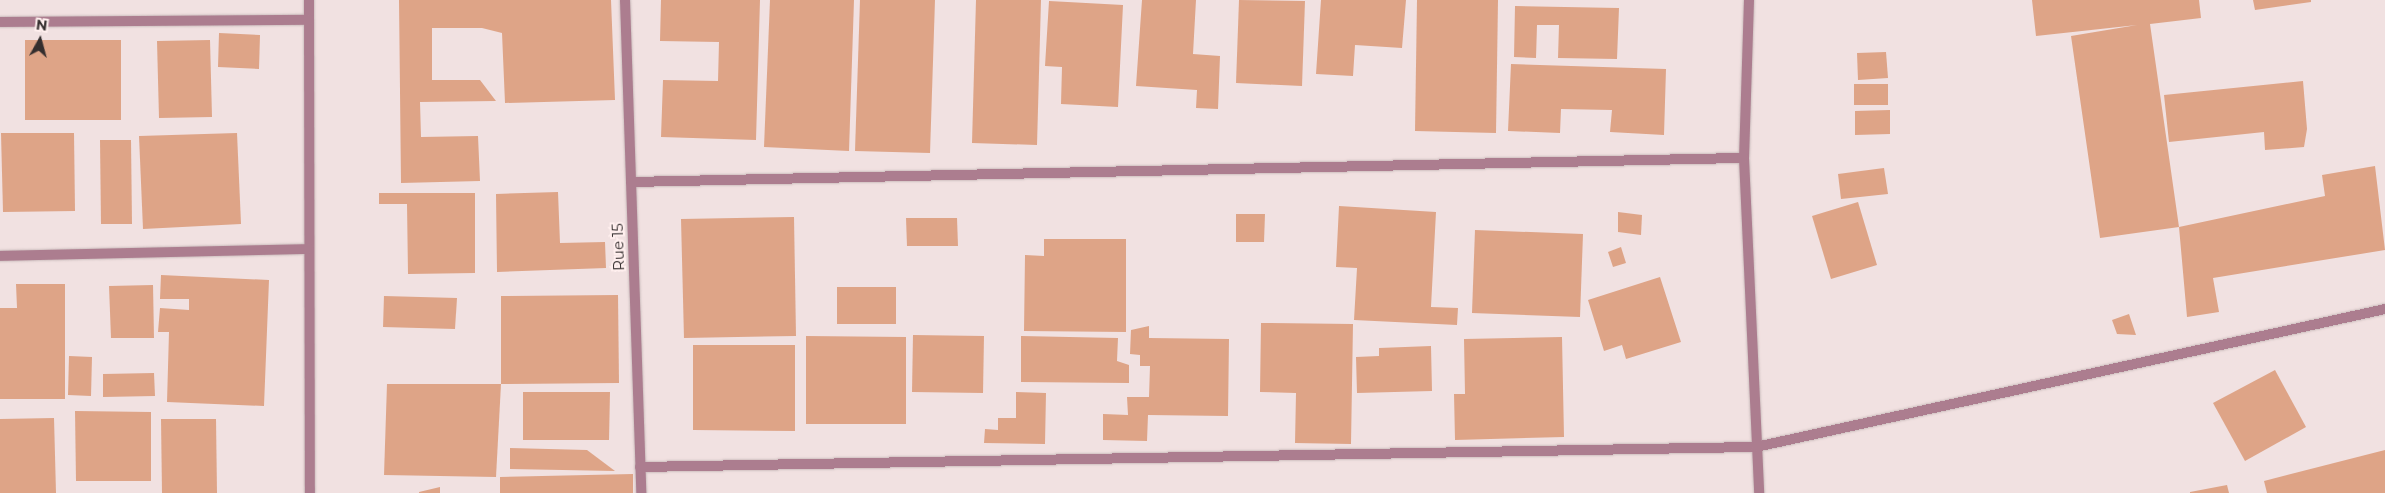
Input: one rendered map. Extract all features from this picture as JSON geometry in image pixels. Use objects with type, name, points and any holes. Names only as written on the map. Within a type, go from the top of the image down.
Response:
[{"type":"street","points":[[309,0],[310,493]]},
{"type":"street","name":"Rue 15","points":[[625,0],[641,493]]},
{"type":"street","points":[[1749,0],[1744,158],[1759,493]]},
{"type":"street","points":[[0,22],[309,20]]},
{"type":"street","points":[[631,182],[1744,158]]},
{"type":"street","points":[[0,256],[309,249]]},
{"type":"street","points":[[640,467],[1756,447],[2385,309]]},
{"type":"building","points":[[399,0],[611,0],[615,100],[505,103],[502,33],[482,28],[432,28],[432,80],[480,80],[496,101],[420,102],[421,137],[478,136],[480,181],[401,183]]},
{"type":"building","points":[[661,0],[760,0],[756,140],[661,137],[663,80],[718,81],[719,42],[660,41]]},
{"type":"building","points":[[770,0],[854,0],[849,151],[764,147]]},
{"type":"building","points":[[860,0],[935,0],[930,153],[855,151]]},
{"type":"building","points":[[976,0],[1041,0],[1037,145],[972,143]]},
{"type":"building","points":[[1142,0],[1196,0],[1193,54],[1220,56],[1218,109],[1196,108],[1197,90],[1136,86]]},
{"type":"building","points":[[1239,0],[1305,1],[1302,86],[1236,83]]},
{"type":"building","points":[[1321,0],[1406,0],[1402,48],[1355,45],[1353,76],[1316,74]]},
{"type":"building","points":[[1417,0],[1498,0],[1496,133],[1415,131]]},
{"type":"building","points":[[2032,0],[2199,0],[2201,18],[2150,24],[2179,227],[2100,238],[2071,36],[2137,25],[2036,36]]},
{"type":"building","points":[[2253,0],[2311,0],[2311,2],[2255,10]]},
{"type":"building","points":[[1049,1],[1123,5],[1118,107],[1061,104],[1062,67],[1045,66]]},
{"type":"building","points":[[1515,6],[1619,8],[1617,59],[1558,58],[1559,25],[1537,25],[1536,58],[1514,57]]},
{"type":"building","points":[[219,33],[260,35],[259,69],[218,67]]},
{"type":"building","points":[[25,40],[121,40],[121,120],[25,120]]},
{"type":"building","points":[[210,40],[212,117],[159,118],[157,41]]},
{"type":"building","points":[[1886,52],[1888,78],[1858,80],[1857,53]]},
{"type":"building","points":[[1511,64],[1666,69],[1664,135],[1610,132],[1612,110],[1561,109],[1560,133],[1508,131]]},
{"type":"building","points":[[2303,81],[2307,129],[2304,147],[2265,150],[2264,132],[2169,142],[2164,95]]},
{"type":"building","points":[[1854,84],[1888,84],[1888,105],[1854,105]]},
{"type":"building","points":[[1890,110],[1890,134],[1855,135],[1855,111]]},
{"type":"building","points":[[1,133],[74,133],[75,211],[3,212]]},
{"type":"building","points":[[237,133],[241,224],[143,229],[139,136]]},
{"type":"building","points":[[100,140],[131,140],[132,224],[101,224]]},
{"type":"building","points":[[2375,166],[2385,250],[2213,278],[2219,312],[2187,317],[2179,227],[2325,196],[2322,175]]},
{"type":"building","points":[[1884,168],[1888,194],[1841,199],[1838,174]]},
{"type":"building","points":[[558,192],[560,243],[605,242],[606,268],[497,272],[496,194]]},
{"type":"building","points":[[379,193],[475,193],[475,273],[408,274],[407,204],[379,204]]},
{"type":"building","points":[[1858,202],[1877,265],[1831,279],[1812,216]]},
{"type":"building","points":[[1339,206],[1436,212],[1431,307],[1458,308],[1457,325],[1354,320],[1357,268],[1336,267]]},
{"type":"building","points":[[1618,212],[1642,215],[1641,235],[1618,232]]},
{"type":"building","points":[[1236,214],[1265,214],[1264,242],[1236,242]]},
{"type":"building","points":[[794,217],[796,336],[684,338],[681,219]]},
{"type":"building","points":[[906,218],[957,218],[958,246],[907,246]]},
{"type":"building","points":[[1475,230],[1583,234],[1580,317],[1472,313]]},
{"type":"building","points":[[1044,239],[1126,239],[1126,332],[1024,331],[1025,255],[1044,256]]},
{"type":"building","points":[[1621,247],[1626,263],[1613,267],[1608,252]]},
{"type":"building","points":[[161,275],[269,280],[264,406],[167,402],[169,332],[158,332],[160,308],[189,310],[189,299],[160,299]]},
{"type":"building","points":[[1660,277],[1681,342],[1626,359],[1622,345],[1604,351],[1588,300]]},
{"type":"building","points":[[16,284],[65,284],[65,399],[0,399],[0,308],[17,308]]},
{"type":"building","points":[[153,285],[154,338],[111,338],[109,286]]},
{"type":"building","points":[[837,287],[896,287],[896,324],[837,324]]},
{"type":"building","points":[[618,295],[619,383],[501,384],[501,296]]},
{"type":"building","points":[[384,296],[457,298],[455,329],[383,327]]},
{"type":"building","points":[[2129,314],[2136,335],[2117,334],[2112,320]]},
{"type":"building","points":[[1261,323],[1353,324],[1351,444],[1295,443],[1296,393],[1260,392]]},
{"type":"building","points":[[1149,326],[1149,338],[1229,339],[1228,416],[1148,415],[1147,441],[1103,440],[1103,414],[1128,415],[1127,397],[1149,397],[1150,366],[1140,366],[1140,355],[1130,354],[1131,330]]},
{"type":"building","points":[[913,335],[984,336],[983,393],[912,392]]},
{"type":"building","points":[[806,336],[906,337],[906,424],[806,424]]},
{"type":"building","points":[[1021,336],[1118,338],[1117,361],[1129,365],[1129,383],[1021,382]]},
{"type":"building","points":[[1562,337],[1564,437],[1455,440],[1454,394],[1465,394],[1464,339]]},
{"type":"building","points":[[693,345],[795,345],[795,431],[693,430]]},
{"type":"building","points":[[1431,346],[1432,391],[1357,393],[1356,357],[1379,356],[1379,348]]},
{"type":"building","points":[[69,356],[92,357],[91,396],[68,395]]},
{"type":"building","points":[[2275,370],[2306,427],[2245,461],[2213,403]]},
{"type":"building","points":[[154,373],[155,396],[103,397],[103,374]]},
{"type":"building","points":[[387,384],[501,384],[496,477],[384,475]]},
{"type":"building","points":[[523,392],[610,392],[609,440],[523,440]]},
{"type":"building","points":[[1016,392],[1046,393],[1045,444],[984,443],[985,429],[998,430],[998,418],[1016,418]]},
{"type":"building","points":[[75,411],[151,412],[151,481],[76,481]]},
{"type":"building","points":[[54,418],[56,493],[0,493],[0,419]]},
{"type":"building","points":[[161,419],[216,419],[217,493],[162,493]]},
{"type":"building","points":[[510,448],[587,450],[615,471],[510,469]]},
{"type":"building","points":[[2385,450],[2385,493],[2267,493],[2264,481]]},
{"type":"building","points":[[633,474],[633,493],[500,493],[500,477]]},
{"type":"building","points":[[2227,485],[2229,493],[2190,493],[2190,492]]},
{"type":"building","points":[[440,487],[440,493],[419,493],[419,492]]}]
